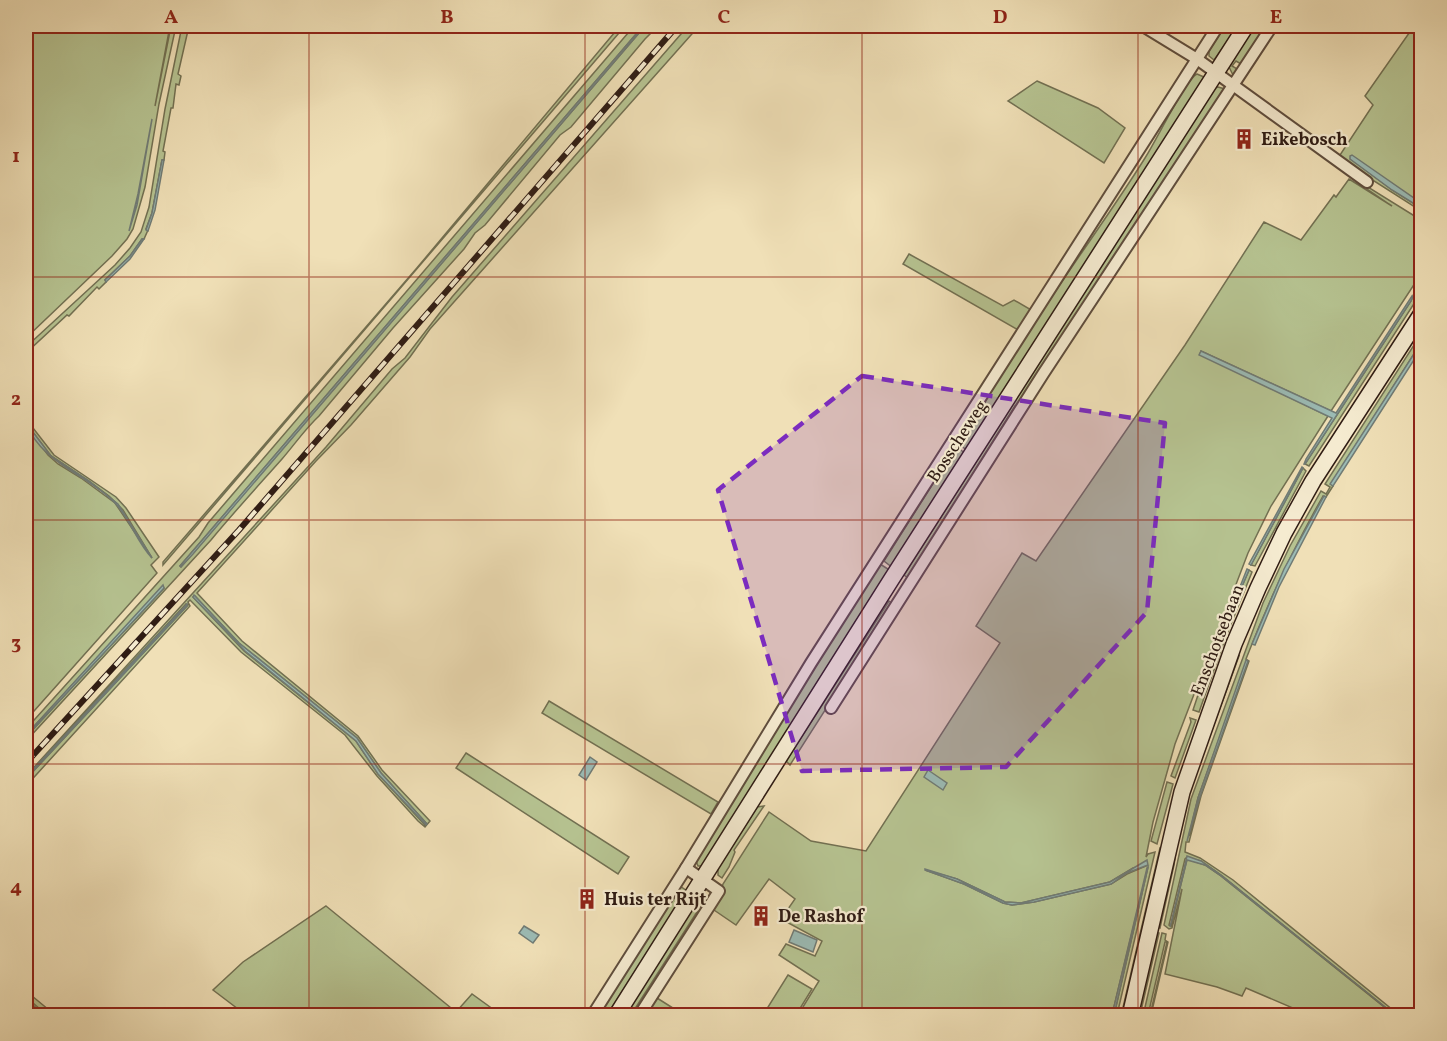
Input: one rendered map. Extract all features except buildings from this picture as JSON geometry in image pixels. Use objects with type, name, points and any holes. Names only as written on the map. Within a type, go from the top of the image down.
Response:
[{"type":"main road","name":"Bosscheweg","points":[[616,1016],[888,585],[1246,26]]},
{"type":"main road","name":"Enschotsebaan","points":[[1130,1016],[1182,792],[1234,644],[1284,533],[1313,481],[1422,313]]},
{"type":"street","points":[[1143,26],[1197,59],[1367,182]]},
{"type":"street","name":"Bosscheweg","points":[[592,1016],[812,663],[1218,26]]},
{"type":"street","name":"Bosscheweg","points":[[831,708],[1043,374],[1272,26]]},
{"type":"street","points":[[888,585],[904,596]]},
{"type":"street","points":[[639,1016],[719,891],[686,868]]},
{"type":"highlighted area","points":[[862,376],[1165,423],[1147,612],[1006,767],[802,771],[718,490]]},
{"type":"green space","points":[[26,26],[170,26],[155,106],[171,26],[176,26],[159,104],[145,187],[133,229],[112,256],[26,338],[26,334],[31,329],[26,332]]},
{"type":"green space","points":[[182,26],[189,26],[178,74],[181,76],[179,85],[176,84],[163,151],[165,152],[164,160],[162,160],[152,213],[144,239],[99,289],[97,287],[69,316],[67,315],[26,353],[26,347],[115,265],[141,232],[149,207],[165,109]]},
{"type":"green space","points":[[620,26],[625,26],[163,565],[163,562],[416,269]]},
{"type":"green space","points":[[634,26],[643,26],[181,567],[645,26],[658,26],[571,127],[560,135],[485,225],[475,233],[464,249],[211,540],[26,741],[26,737],[164,588],[163,586],[26,735],[26,729],[199,537],[208,523]]},
{"type":"green space","points":[[688,26],[699,26],[430,329],[410,357],[351,425],[197,593],[242,641],[358,736],[382,770],[430,821],[425,827],[377,776],[345,735],[241,652],[190,600],[188,602],[190,606],[26,786],[26,779],[188,605],[186,604],[26,776],[326,447],[392,369],[405,358],[452,297]],"holes":[[[195,596],[239,643],[357,738],[381,773],[427,824],[425,825],[378,774],[356,741],[244,651],[193,597]]]},
{"type":"green space","points":[[1225,26],[1238,26],[1214,60],[1209,56],[1209,51]]},
{"type":"green space","points":[[1255,26],[1265,26],[1241,64],[1236,61],[1232,66],[1240,68],[1233,75],[1229,67],[1230,63]]},
{"type":"green space","points":[[1414,26],[1421,26],[1421,203],[1350,158],[1392,190],[1421,208],[1421,211],[1338,158],[1373,105],[1365,96]]},
{"type":"green space","points":[[1197,74],[1204,79],[967,450],[958,444],[1039,316],[1134,176],[1186,87]]},
{"type":"green space","points":[[1037,81],[1098,108],[1125,128],[1104,163],[1008,101]]},
{"type":"green space","points":[[1214,88],[1225,89],[1017,407],[1015,406],[908,578],[904,575]]},
{"type":"green space","points":[[1349,179],[1392,206],[1367,189],[1368,187],[1421,220],[1421,274],[1331,411],[1201,351],[1200,354],[1328,416],[1271,506],[1248,553],[1175,744],[1153,822],[1146,857],[1155,852],[1117,1015],[1114,1015],[1148,867],[1112,1015],[798,1015],[819,981],[779,955],[786,944],[815,956],[822,941],[781,919],[795,899],[769,879],[736,925],[714,910],[723,884],[769,812],[811,841],[866,851],[1000,643],[976,626],[1022,553],[1036,561],[1185,345],[1264,222],[1301,240],[1334,195],[1336,197]],"holes":[[[1148,865],[1111,884],[1012,905],[925,870],[957,879],[1005,902],[1021,903],[1110,882],[1133,868]]]},
{"type":"green space","points":[[909,254],[1003,306],[1014,300],[1033,311],[1020,331],[903,264]]},
{"type":"green space","points":[[1414,293],[1419,296],[1309,466],[1305,464],[1411,301]]},
{"type":"green space","points":[[1421,334],[1421,343],[1331,484],[1333,486],[1326,497],[1323,496],[1272,596],[1246,659],[1249,661],[1201,796],[1185,852],[1200,858],[1233,880],[1399,1015],[1395,1015],[1221,875],[1201,861],[1186,858],[1169,925],[1171,926],[1187,859],[1205,865],[1394,1015],[1309,1015],[1246,988],[1242,996],[1165,974],[1182,889],[1172,928],[1169,929],[1164,925],[1191,799],[1263,603],[1290,546],[1321,491],[1326,494],[1330,487],[1325,484]],"holes":[[[1247,661],[1199,800],[1189,836],[1198,798]]]},
{"type":"green space","points":[[26,419],[54,455],[116,497],[159,557],[151,565],[157,573],[26,720],[26,425],[48,455],[58,464],[115,503],[152,558],[123,510],[109,496],[89,481],[51,456],[26,423]]},
{"type":"green space","points":[[956,447],[965,453],[893,568],[884,561]]},
{"type":"green space","points":[[1303,468],[1306,471],[1255,566],[1251,565]]},
{"type":"green space","points":[[880,564],[891,571],[702,866],[698,866],[696,861],[738,790]]},
{"type":"green space","points":[[1249,570],[1252,572],[1199,712],[1193,710],[1202,683],[1204,683]]},
{"type":"green space","points":[[889,601],[893,604],[790,765],[786,761]]},
{"type":"green space","points":[[1239,656],[1189,793],[1180,823],[1174,865],[1160,928],[1156,927],[1182,809],[1236,657]]},
{"type":"green space","points":[[549,701],[718,802],[711,814],[542,713]]},
{"type":"green space","points":[[1190,718],[1196,720],[1175,778],[1171,776],[1191,722]]},
{"type":"green space","points":[[466,753],[629,857],[618,874],[456,768]]},
{"type":"green space","points":[[1167,782],[1173,784],[1157,844],[1151,841]]},
{"type":"green space","points":[[764,806],[734,850],[729,867],[722,878],[718,875],[718,868],[757,807]]},
{"type":"green space","points":[[1160,848],[1163,850],[1126,1015],[1121,1016]]},
{"type":"green space","points":[[680,886],[687,891],[607,1015],[598,1016]]},
{"type":"green space","points":[[699,898],[704,901],[631,1015],[624,1016]]},
{"type":"green space","points":[[326,906],[456,1012],[472,994],[501,1015],[246,1015],[213,990],[243,962]]},
{"type":"green space","points":[[1155,932],[1159,933],[1140,1015],[1137,1015]]},
{"type":"green space","points":[[1162,933],[1166,934],[1165,940],[1168,942],[1151,1015],[1167,942],[1165,942],[1148,1015],[1143,1016]]},
{"type":"green space","points":[[788,975],[812,989],[796,1015],[763,1015]]},
{"type":"green space","points":[[26,991],[55,1015],[47,1015],[26,997]]},
{"type":"green space","points":[[657,998],[684,1015],[657,1015],[649,1010]]},
{"type":"green space","points":[[26,999],[45,1015],[26,1015]]},
{"type":"water","points":[[645,26],[181,567],[180,566]]},
{"type":"water","points":[[152,119],[137,205],[129,231],[138,194]]},
{"type":"water","points":[[1352,155],[1421,203],[1421,208],[1350,159]]},
{"type":"water","points":[[162,160],[164,160],[155,210],[148,231],[146,230],[152,213]]},
{"type":"water","points":[[144,239],[130,259],[106,282],[105,280],[130,256]]},
{"type":"water","points":[[1412,296],[1411,301],[1305,464],[1332,418],[1199,355],[1201,351],[1336,413]]},
{"type":"water","points":[[1421,343],[1421,349],[1333,486],[1330,484]]},
{"type":"water","points":[[26,423],[51,456],[102,491],[53,458],[42,449]]},
{"type":"water","points":[[1302,467],[1251,565],[1249,564]]},
{"type":"water","points":[[104,493],[118,504],[125,515]]},
{"type":"water","points":[[1324,496],[1326,497],[1279,587],[1255,645],[1252,644],[1284,569]]},
{"type":"water","points":[[126,516],[152,558],[142,545]]},
{"type":"water","points":[[1247,569],[1249,570],[1204,684],[1202,683]]},
{"type":"water","points":[[163,585],[164,588],[26,737],[26,735]]},
{"type":"water","points":[[194,595],[239,643],[357,738],[381,773],[427,824],[378,774],[356,741],[245,651],[193,597]]},
{"type":"water","points":[[187,604],[187,606],[26,779],[26,777]]},
{"type":"water","points":[[1246,660],[1248,661],[1187,841],[1198,798]]},
{"type":"water","points":[[590,757],[597,762],[586,780],[579,775]]},
{"type":"water","points":[[928,770],[947,783],[943,790],[924,777]]},
{"type":"water","points":[[1187,856],[1201,861],[1221,875],[1395,1015],[1205,865],[1187,860],[1170,927]]},
{"type":"water","points":[[1147,860],[1148,865],[1127,873],[1111,884],[1012,905],[925,870],[957,879],[1005,902],[1021,903],[1110,882]]},
{"type":"water","points":[[1147,868],[1114,1015],[1112,1015]]},
{"type":"water","points":[[524,926],[539,935],[533,943],[519,933]]},
{"type":"water","points":[[794,930],[817,940],[813,952],[789,942]]},
{"type":"railway","points":[[26,763],[239,530],[677,26]]},
{"type":"place","name":"Eikebosch","points":[[1244,139]]},
{"type":"place","name":"Huis ter Rijt","points":[[587,899]]},
{"type":"place","name":"De Rashof","points":[[761,916]]}]
